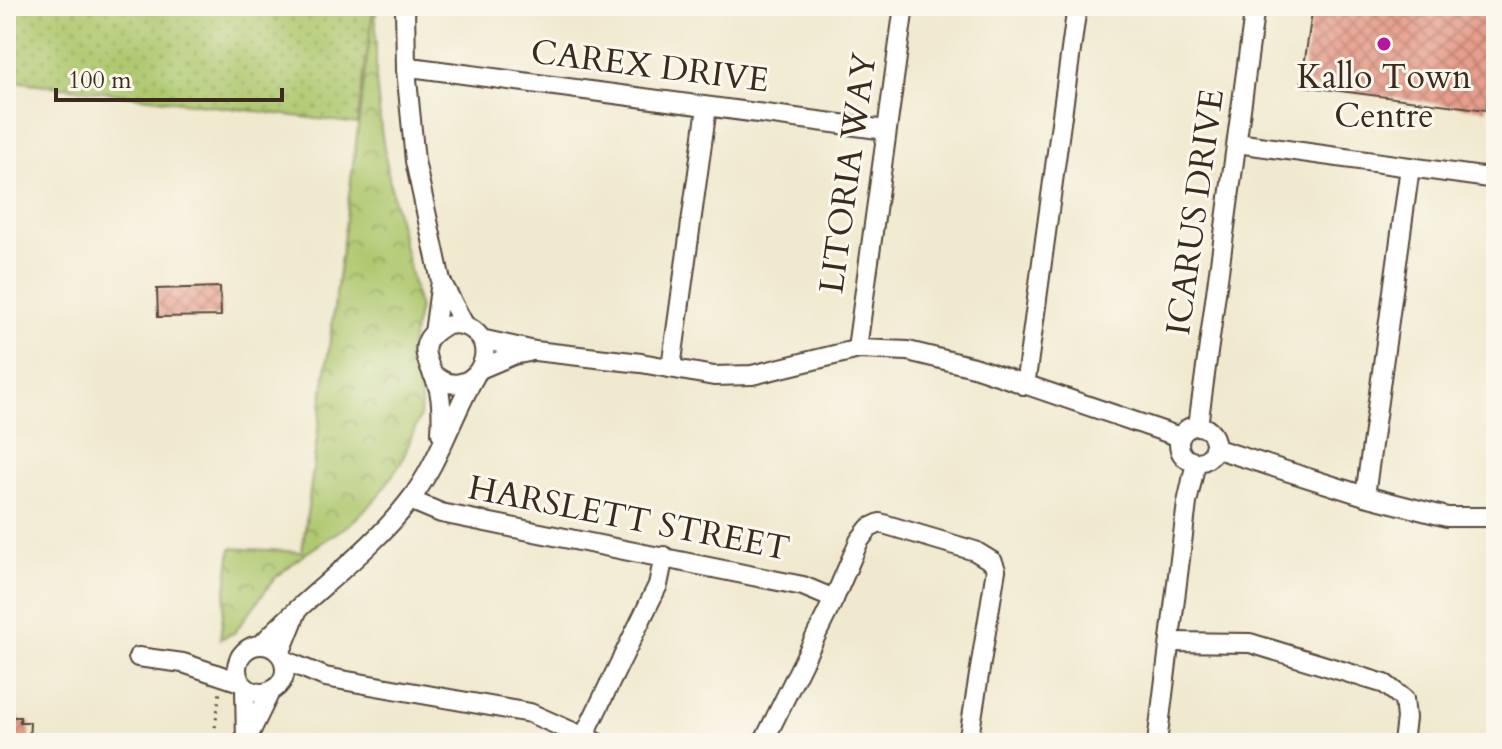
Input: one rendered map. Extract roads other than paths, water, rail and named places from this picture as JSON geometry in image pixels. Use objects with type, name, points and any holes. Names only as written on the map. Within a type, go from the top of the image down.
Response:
[{"type":"street","points":[[405,6],[406,69],[415,161],[441,281],[465,326],[481,339],[535,351],[714,376],[752,375],[859,349],[881,349],[938,357],[1180,437]]},
{"type":"street","name":"LITORIA WAY","points":[[859,349],[904,6]]},
{"type":"street","points":[[1023,385],[1077,6]]},
{"type":"street","name":"ICARUS DRIVE","points":[[1198,426],[1255,6]]},
{"type":"street","name":"CAREX DRIVE","points":[[406,69],[886,130]]},
{"type":"street","points":[[671,368],[707,107]]},
{"type":"street","points":[[1237,143],[1496,179]]},
{"type":"street","points":[[1365,496],[1410,167]]},
{"type":"street","points":[[441,281],[434,333],[425,349],[426,362],[439,387],[441,445]]},
{"type":"street","points":[[434,333],[449,325],[465,326]]},
{"type":"street","points":[[261,645],[301,603],[391,524],[428,477],[455,412],[485,355],[481,339]]},
{"type":"street","points":[[432,373],[438,379],[453,384],[468,381],[513,355],[535,351]]},
{"type":"street","points":[[1180,437],[1188,429],[1198,426],[1212,433],[1214,448],[1207,458],[1196,462]]},
{"type":"street","points":[[1180,437],[1182,453],[1196,462]]},
{"type":"street","points":[[1214,448],[1365,496],[1447,517],[1496,517]]},
{"type":"street","points":[[1157,743],[1187,503],[1196,462]]},
{"type":"street","name":"HARSLETT STREET","points":[[410,500],[441,513],[803,586],[834,599]]},
{"type":"street","points":[[763,743],[859,541],[869,528],[880,523],[975,551],[993,562],[996,570],[968,743]]},
{"type":"street","points":[[138,657],[183,663],[257,693],[301,679],[325,677],[530,713],[591,740],[658,585],[664,556]]},
{"type":"street","points":[[247,742],[285,675],[282,657],[301,603]]},
{"type":"street","points":[[1171,642],[1250,643],[1385,684],[1404,699],[1406,718],[1403,743]]},
{"type":"street","points":[[247,742],[235,682],[240,657],[248,648],[261,645],[272,647],[282,657],[325,677]]},
{"type":"street","points":[[201,670],[240,657]]},
{"type":"place","name":"Kallo Town Centre","points":[[1384,44]]}]
